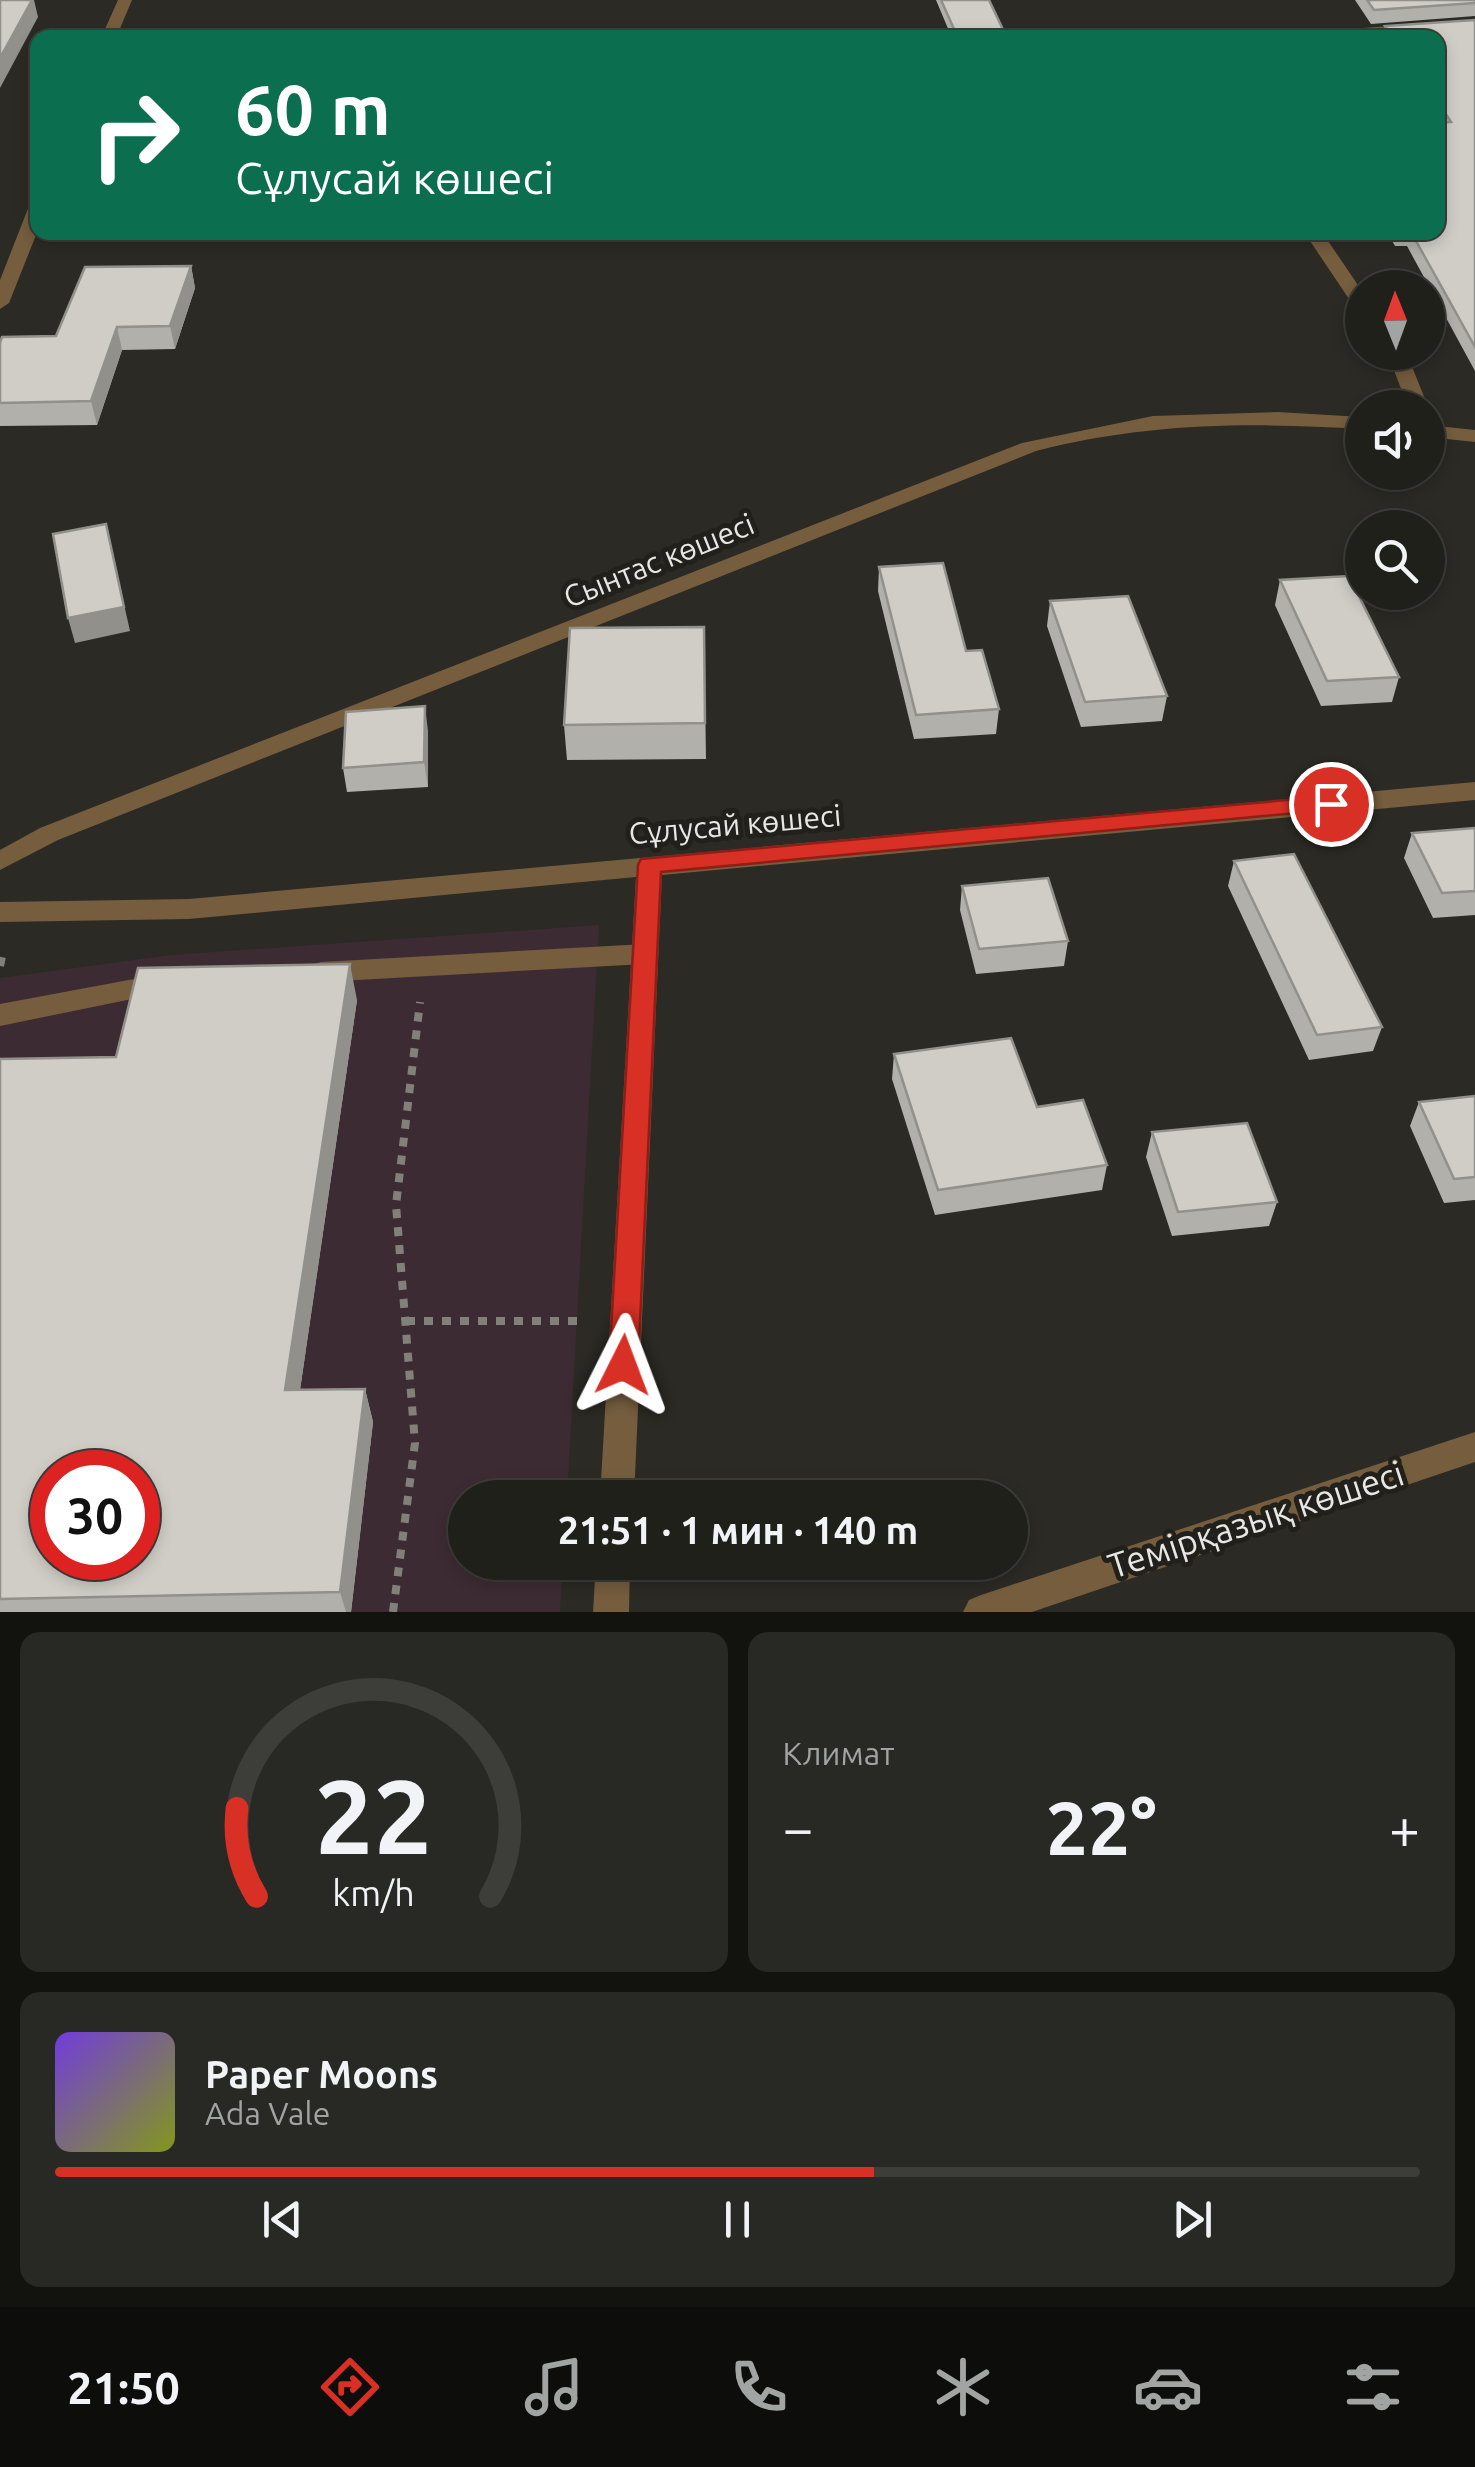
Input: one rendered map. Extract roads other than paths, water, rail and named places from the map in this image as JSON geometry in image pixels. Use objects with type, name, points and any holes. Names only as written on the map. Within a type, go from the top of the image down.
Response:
[{"type":"street","points":[[112,30],[125,0]]},
{"type":"street","points":[[1359,30],[1475,24]]},
{"type":"street","points":[[0,302],[30,226]]},
{"type":"street","points":[[1318,240],[1345,279]]},
{"type":"street","name":"Сынтас көшесі","points":[[0,861],[68,827],[1030,447],[1128,423],[1192,418],[1345,422]]},
{"type":"street","points":[[1445,433],[1475,436]]},
{"type":"street","name":"Сұлусай көшесі","points":[[0,912],[188,909],[1475,790]]},
{"type":"street","points":[[618,1480],[650,865]]},
{"type":"street","points":[[288,974],[645,954]]},
{"type":"street","points":[[0,1014],[191,979]]},
{"type":"street","name":"Темірқазық көшесі","points":[[981,1612],[1475,1447]]},
{"type":"street","points":[[611,1612],[613,1580]]}]
